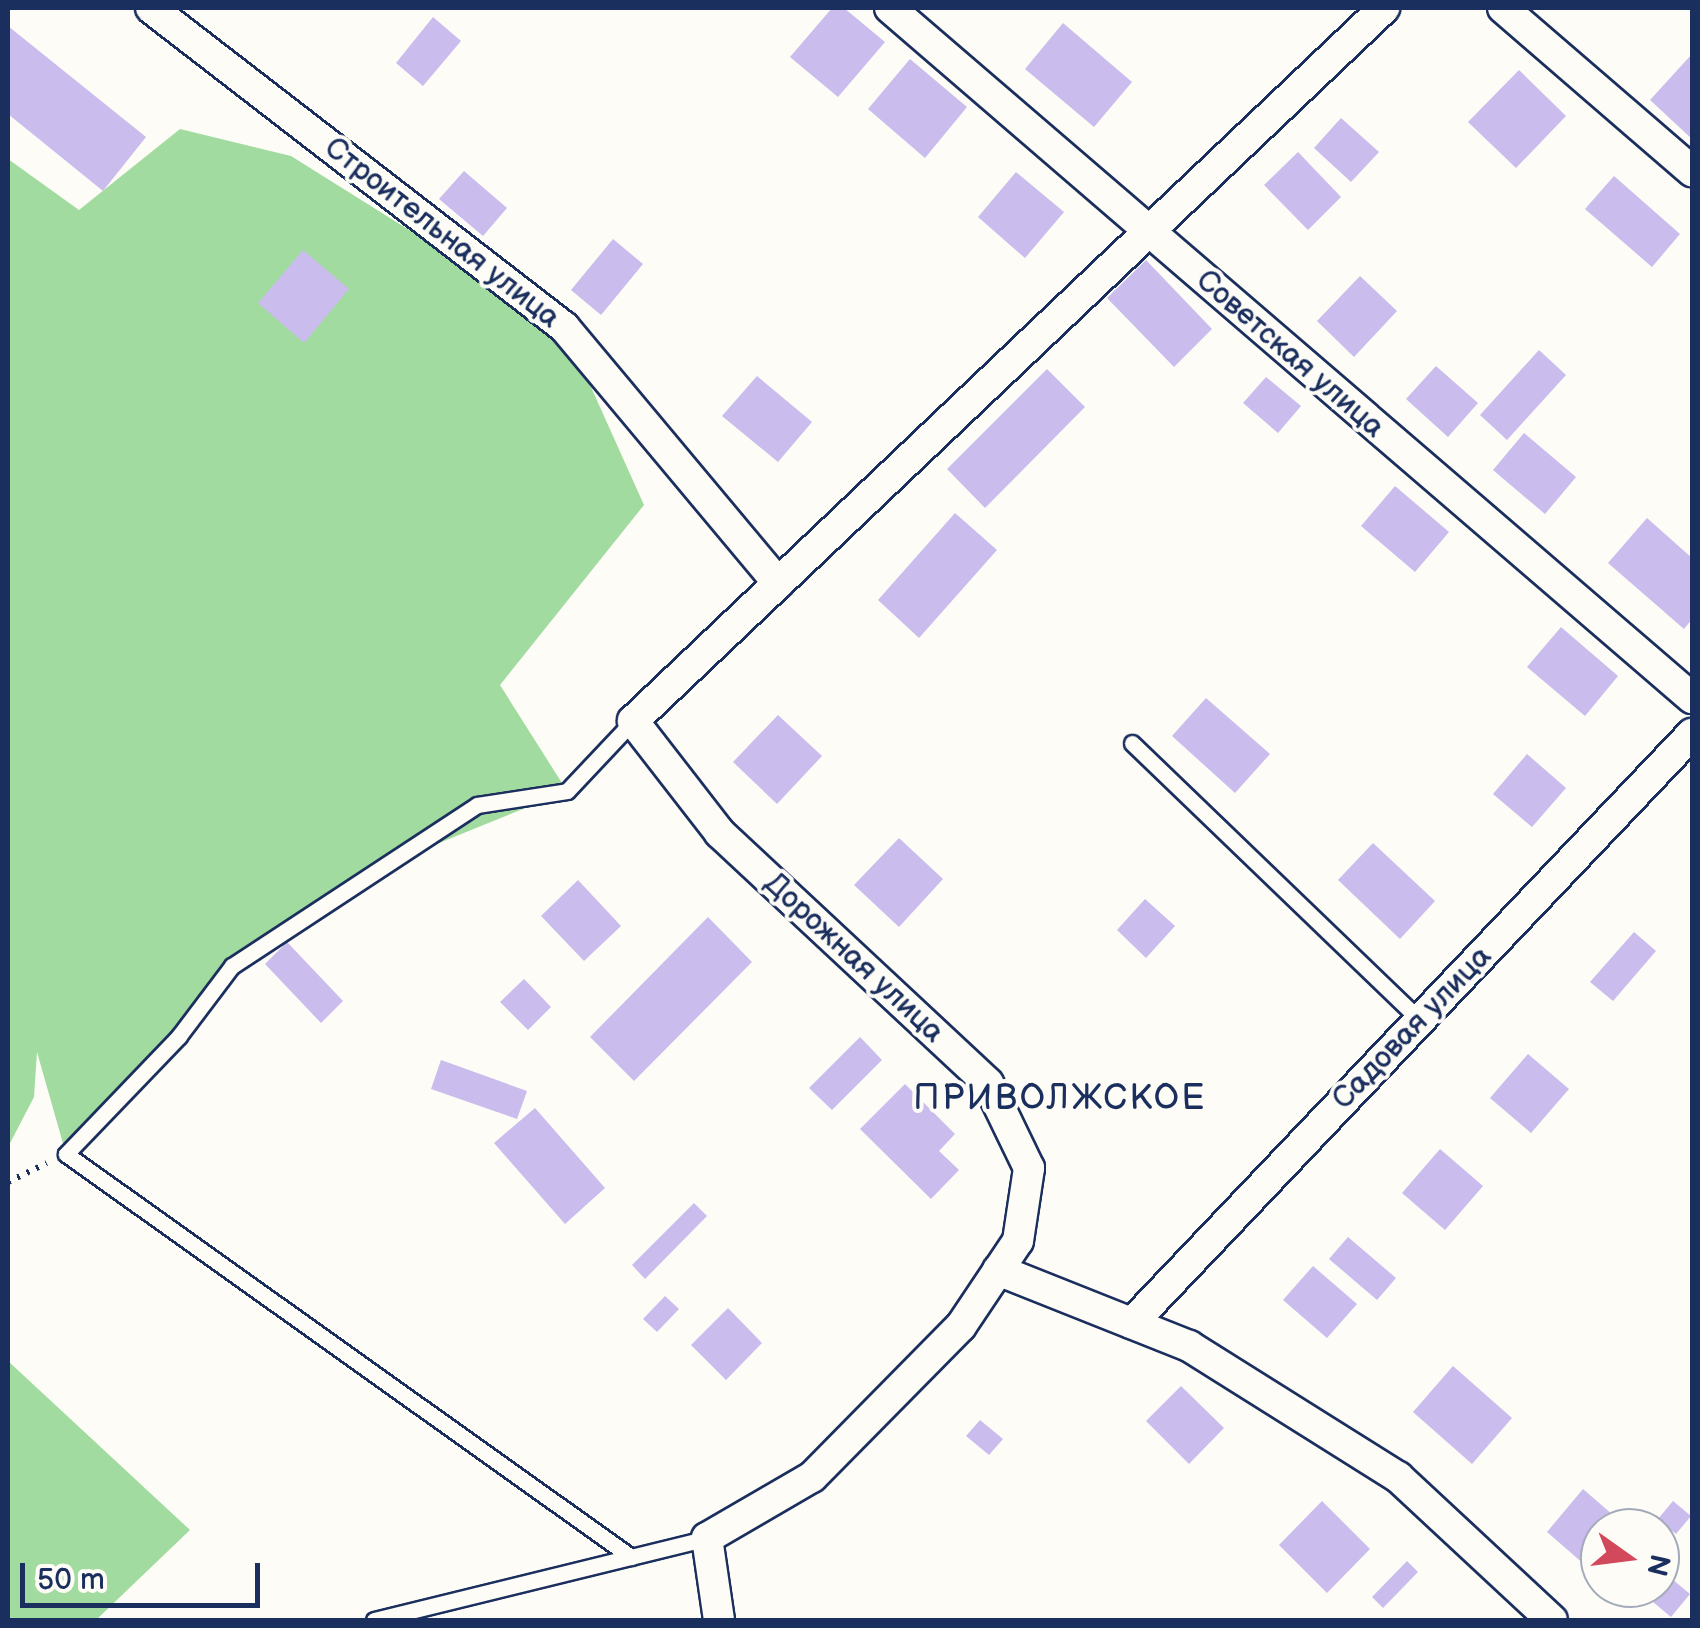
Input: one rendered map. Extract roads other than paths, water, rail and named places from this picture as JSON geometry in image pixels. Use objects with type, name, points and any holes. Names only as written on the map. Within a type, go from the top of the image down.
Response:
[{"type":"street","name":"Строительная улица","points":[[151,8],[564,326],[778,583]]},
{"type":"street","name":"Советская улица","points":[[890,8],[1692,698]]},
{"type":"street","points":[[632,721],[1384,8]]},
{"type":"street","points":[[1503,8],[1692,171]]},
{"type":"street","name":"Дорожная улица","points":[[632,721],[720,833],[988,1083],[1029,1168],[1018,1241],[961,1326],[812,1477],[707,1538]]},
{"type":"street","name":"Садовая улица","points":[[1132,1323],[1692,734]]},
{"type":"street","points":[[998,1270],[1189,1346],[1398,1476],[1552,1620]]},
{"type":"street","points":[[707,1538],[719,1620]]},
{"type":"lane","points":[[632,721],[566,791],[477,805],[232,966],[179,1036],[66,1154],[632,1556]]},
{"type":"lane","points":[[1132,743],[1420,1020]]},
{"type":"lane","points":[[374,1620],[707,1538]]},
{"type":"district","name":"ПРИВОЛЖСКОЕ","points":[[1060,1099]]}]
